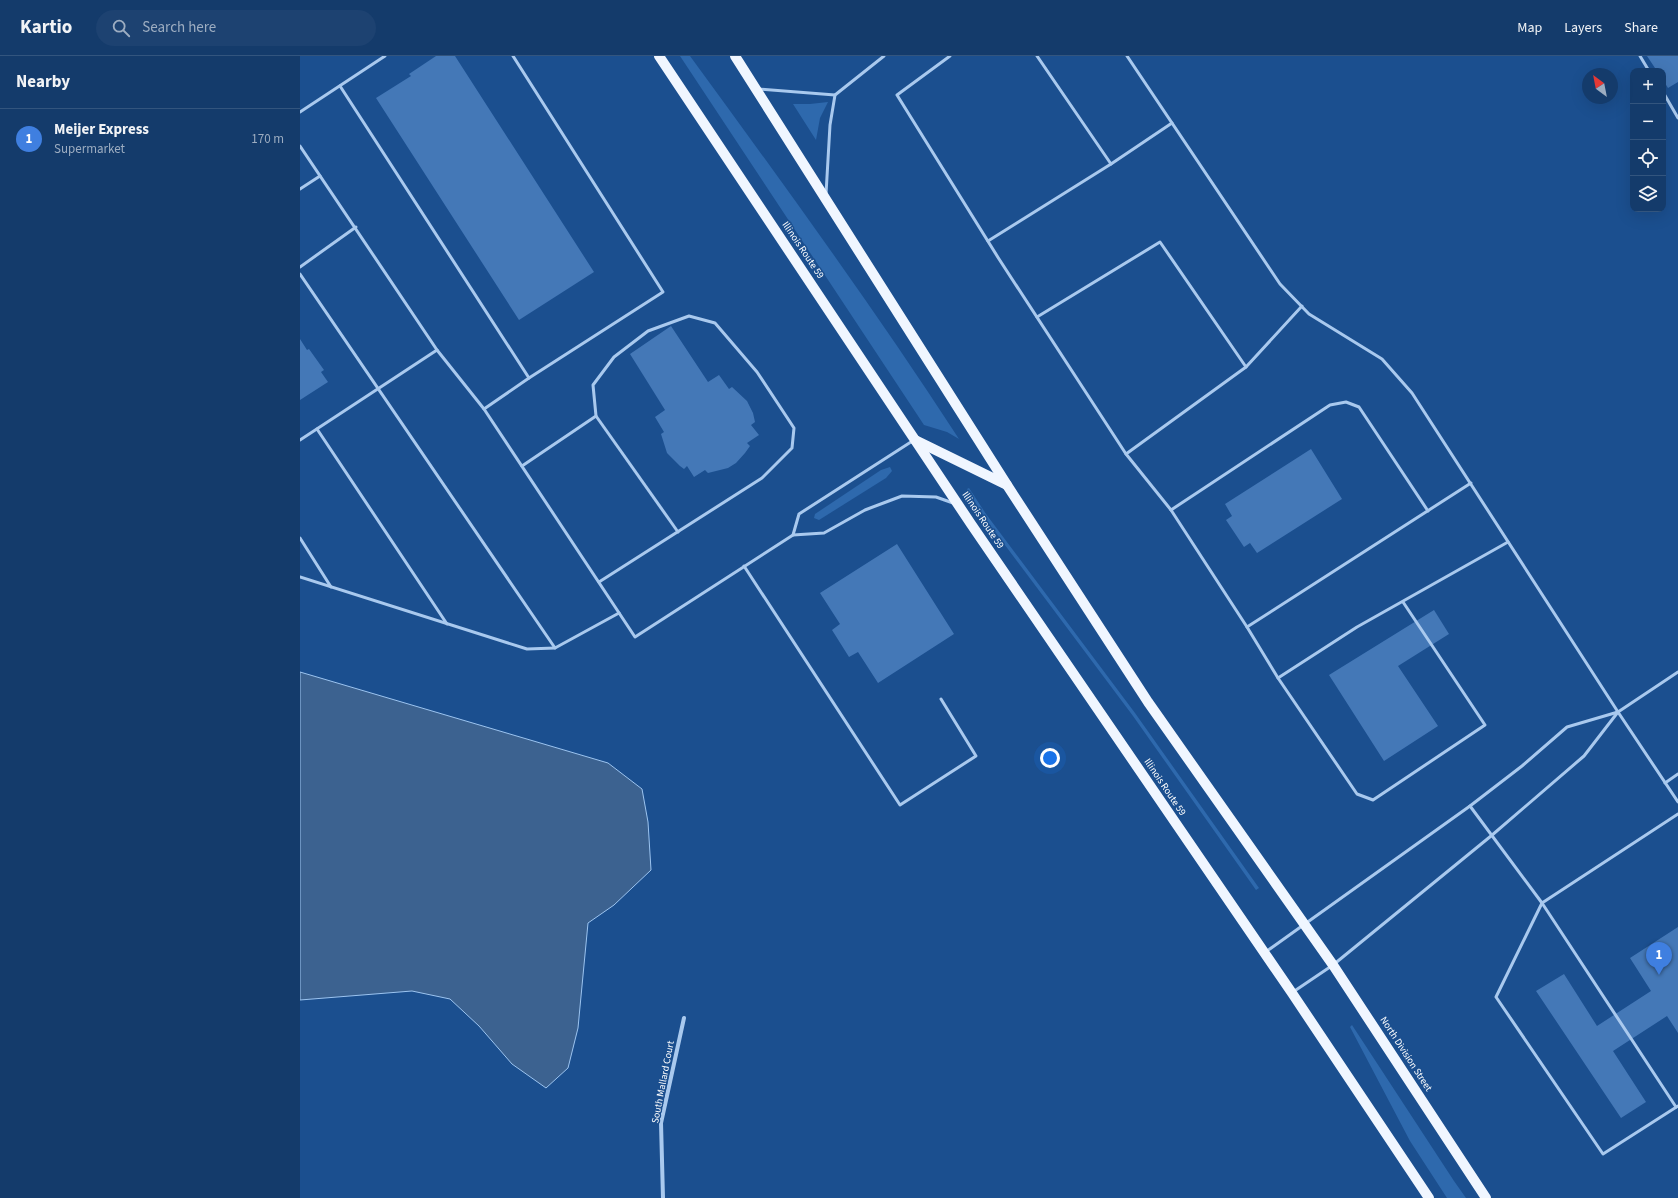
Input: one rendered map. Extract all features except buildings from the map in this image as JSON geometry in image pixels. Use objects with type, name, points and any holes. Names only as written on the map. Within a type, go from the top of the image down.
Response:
[{"type":"main road","name":"Illinois Route 59","points":[[659,56],[958,505],[1292,994]]},
{"type":"main road","points":[[735,56],[1007,486],[1148,702],[1304,925]]},
{"type":"main road","points":[[915,440],[1007,486]]},
{"type":"main road","name":"North Division Street","points":[[1304,925],[1333,965],[1486,1198]]},
{"type":"main road","points":[[1292,994],[1429,1198]]},
{"type":"street","name":"South Mallard Court","points":[[663,1198],[661,1123],[684,1018]]},
{"type":"lane","points":[[300,112],[385,56]]},
{"type":"lane","points":[[484,409],[529,378],[663,292],[513,56]]},
{"type":"lane","points":[[826,198],[830,125],[835,95],[884,56]]},
{"type":"lane","points":[[950,56],[897,95],[1037,318],[1126,454],[1171,510],[1247,627],[1278,678],[1357,794],[1373,800],[1485,725],[1403,602]]},
{"type":"lane","points":[[1037,56],[1111,164]]},
{"type":"lane","points":[[1127,56],[1280,284],[1309,314],[1382,359],[1412,393],[1618,712],[1678,802]]},
{"type":"lane","points":[[1640,56],[1647,68]]},
{"type":"lane","points":[[340,86],[529,378]]},
{"type":"lane","points":[[756,89],[835,95]]},
{"type":"lane","points":[[1666,97],[1678,118]]},
{"type":"lane","points":[[988,241],[1111,164],[1172,123]]},
{"type":"lane","points":[[300,146],[437,350],[484,409],[635,637],[793,535],[824,533],[865,510],[902,496],[936,497],[958,505]]},
{"type":"lane","points":[[300,189],[320,176]]},
{"type":"lane","points":[[300,267],[356,228]]},
{"type":"lane","points":[[1037,318],[1160,242],[1246,366]]},
{"type":"lane","points":[[300,274],[555,648]]},
{"type":"lane","points":[[1126,454],[1246,366],[1302,306]]},
{"type":"lane","points":[[599,582],[678,532],[762,478],[792,448],[794,428],[757,372],[715,323],[689,316],[648,332],[614,357],[593,385],[596,416],[678,532]]},
{"type":"lane","points":[[300,440],[437,350]]},
{"type":"lane","points":[[1171,510],[1330,406],[1346,402],[1359,406],[1428,511]]},
{"type":"lane","points":[[522,466],[596,416]]},
{"type":"lane","points":[[317,429],[447,624]]},
{"type":"lane","points":[[793,535],[799,514],[915,440]]},
{"type":"lane","points":[[1247,627],[1471,483]]},
{"type":"lane","points":[[300,538],[332,587]]},
{"type":"lane","points":[[1278,678],[1357,627],[1508,542]]},
{"type":"lane","points":[[744,566],[900,805],[976,756],[941,699]]},
{"type":"lane","points":[[300,577],[527,649],[555,648],[619,613]]},
{"type":"lane","points":[[1264,953],[1470,806],[1522,766],[1567,727],[1618,712],[1678,672]]},
{"type":"lane","points":[[1292,994],[1333,965],[1491,836],[1584,756],[1618,712]]},
{"type":"lane","points":[[1665,783],[1678,774]]},
{"type":"lane","points":[[1470,806],[1542,903],[1677,1106],[1603,1154],[1496,997],[1542,903],[1678,814]]},
{"type":"shaded area","points":[[680,56],[690,56],[861,293],[959,439],[947,432],[924,425]]},
{"type":"shaded area","points":[[828,102],[820,118],[816,140],[793,104]]},
{"type":"shaded area","points":[[890,467],[892,471],[886,478],[819,520],[814,518],[815,514],[881,470]]},
{"type":"shaded area","points":[[969,488],[986,514],[1135,713],[1259,888],[1256,890],[1133,716],[984,517],[967,489]]},
{"type":"shaded area","points":[[300,672],[608,763],[642,789],[648,822],[651,870],[614,905],[588,923],[578,1028],[568,1068],[546,1088],[512,1064],[479,1026],[450,999],[412,991],[300,1000]]},
{"type":"shaded area","points":[[1352,1025],[1466,1198],[1447,1198],[1410,1141],[1350,1027]]},
{"type":"place","name":"Meijer Express","points":[[1659,975]]}]
